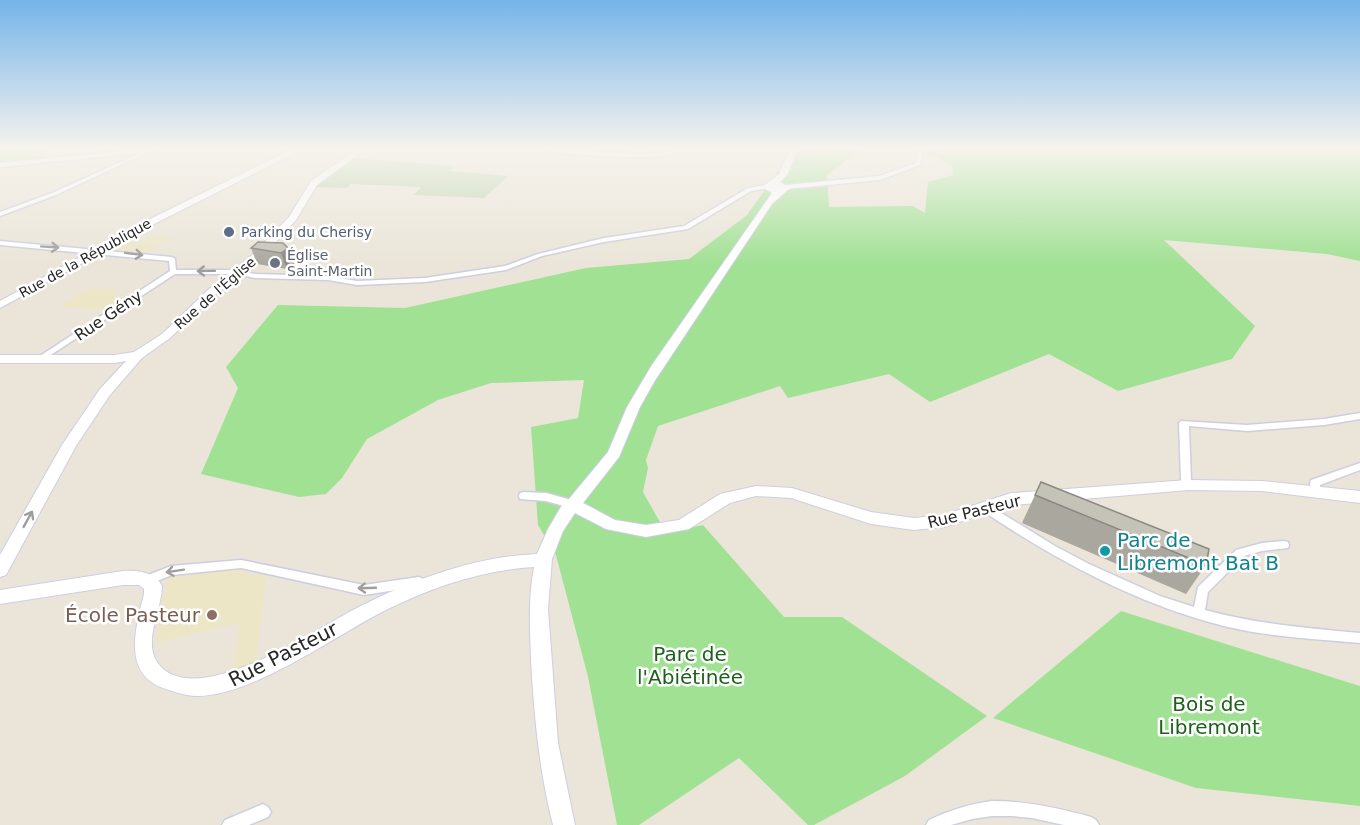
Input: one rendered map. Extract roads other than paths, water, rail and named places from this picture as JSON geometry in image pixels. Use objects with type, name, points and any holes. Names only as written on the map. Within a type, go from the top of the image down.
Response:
[{"type":"main road","name":"Rue de la République","points":[[0,305],[147,224],[221,188]]},
{"type":"main road","name":"Rue de l'Église","points":[[138,355],[166,336],[213,291],[239,273],[293,218],[311,188]]},
{"type":"main road","points":[[564,825],[553,785],[545,733],[540,632],[544,560],[561,519],[613,455],[632,408],[662,358],[754,226],[776,188]]},
{"type":"main road","points":[[0,359],[114,358],[138,355]]},
{"type":"main road","points":[[0,570],[90,411],[138,355]]},
{"type":"main road","name":"Rue Pasteur","points":[[571,504],[612,525],[646,531],[683,525],[725,498],[756,491],[792,493],[871,518],[904,524],[944,521],[1011,499],[1188,485],[1224,483],[1360,496]]},
{"type":"main road","name":"Rue Pasteur","points":[[147,580],[153,586],[153,594],[144,641],[145,656],[151,669],[171,684],[198,689],[240,679],[358,615],[421,587],[490,564],[516,560],[544,560]]},
{"type":"main road","points":[[0,597],[123,578],[147,580]]},
{"type":"street","points":[[0,214],[69,188]]},
{"type":"street","points":[[0,243],[172,259],[173,272],[321,277],[373,284],[425,280],[506,267],[540,255],[604,240],[686,228],[746,191],[772,188]]},
{"type":"street","name":"Rue Gény","points":[[43,358],[173,272]]},
{"type":"street","points":[[1188,485],[1184,423],[1247,428],[1324,422],[1360,416]]},
{"type":"street","points":[[1316,492],[1315,483],[1360,466]]},
{"type":"street","points":[[524,496],[546,496],[571,504]]},
{"type":"street","points":[[985,507],[1034,540],[1090,572],[1199,613],[1268,629],[1360,638]]},
{"type":"street","points":[[1199,613],[1202,590],[1240,554],[1262,547],[1284,545]]},
{"type":"street","points":[[147,580],[171,571],[242,564],[364,590],[419,582],[421,587]]},
{"type":"street","points":[[934,825],[961,813],[999,809],[1048,813],[1091,825]]},
{"type":"street","points":[[230,825],[263,812]]},
{"type":"place","name":"Parking du Cherisy","points":[[229,232]]},
{"type":"place","name":"Église Saint-Martin","points":[[275,263]]},
{"type":"place","name":"Parc de Libremont Bat B","points":[[1105,551]]},
{"type":"place","name":"École Pasteur","points":[[212,615]]},
{"type":"park label","name":"Parc de l'Abiétinée","points":[[690,666]]},
{"type":"park label","name":"Bois de Libremont","points":[[1209,716]]}]
